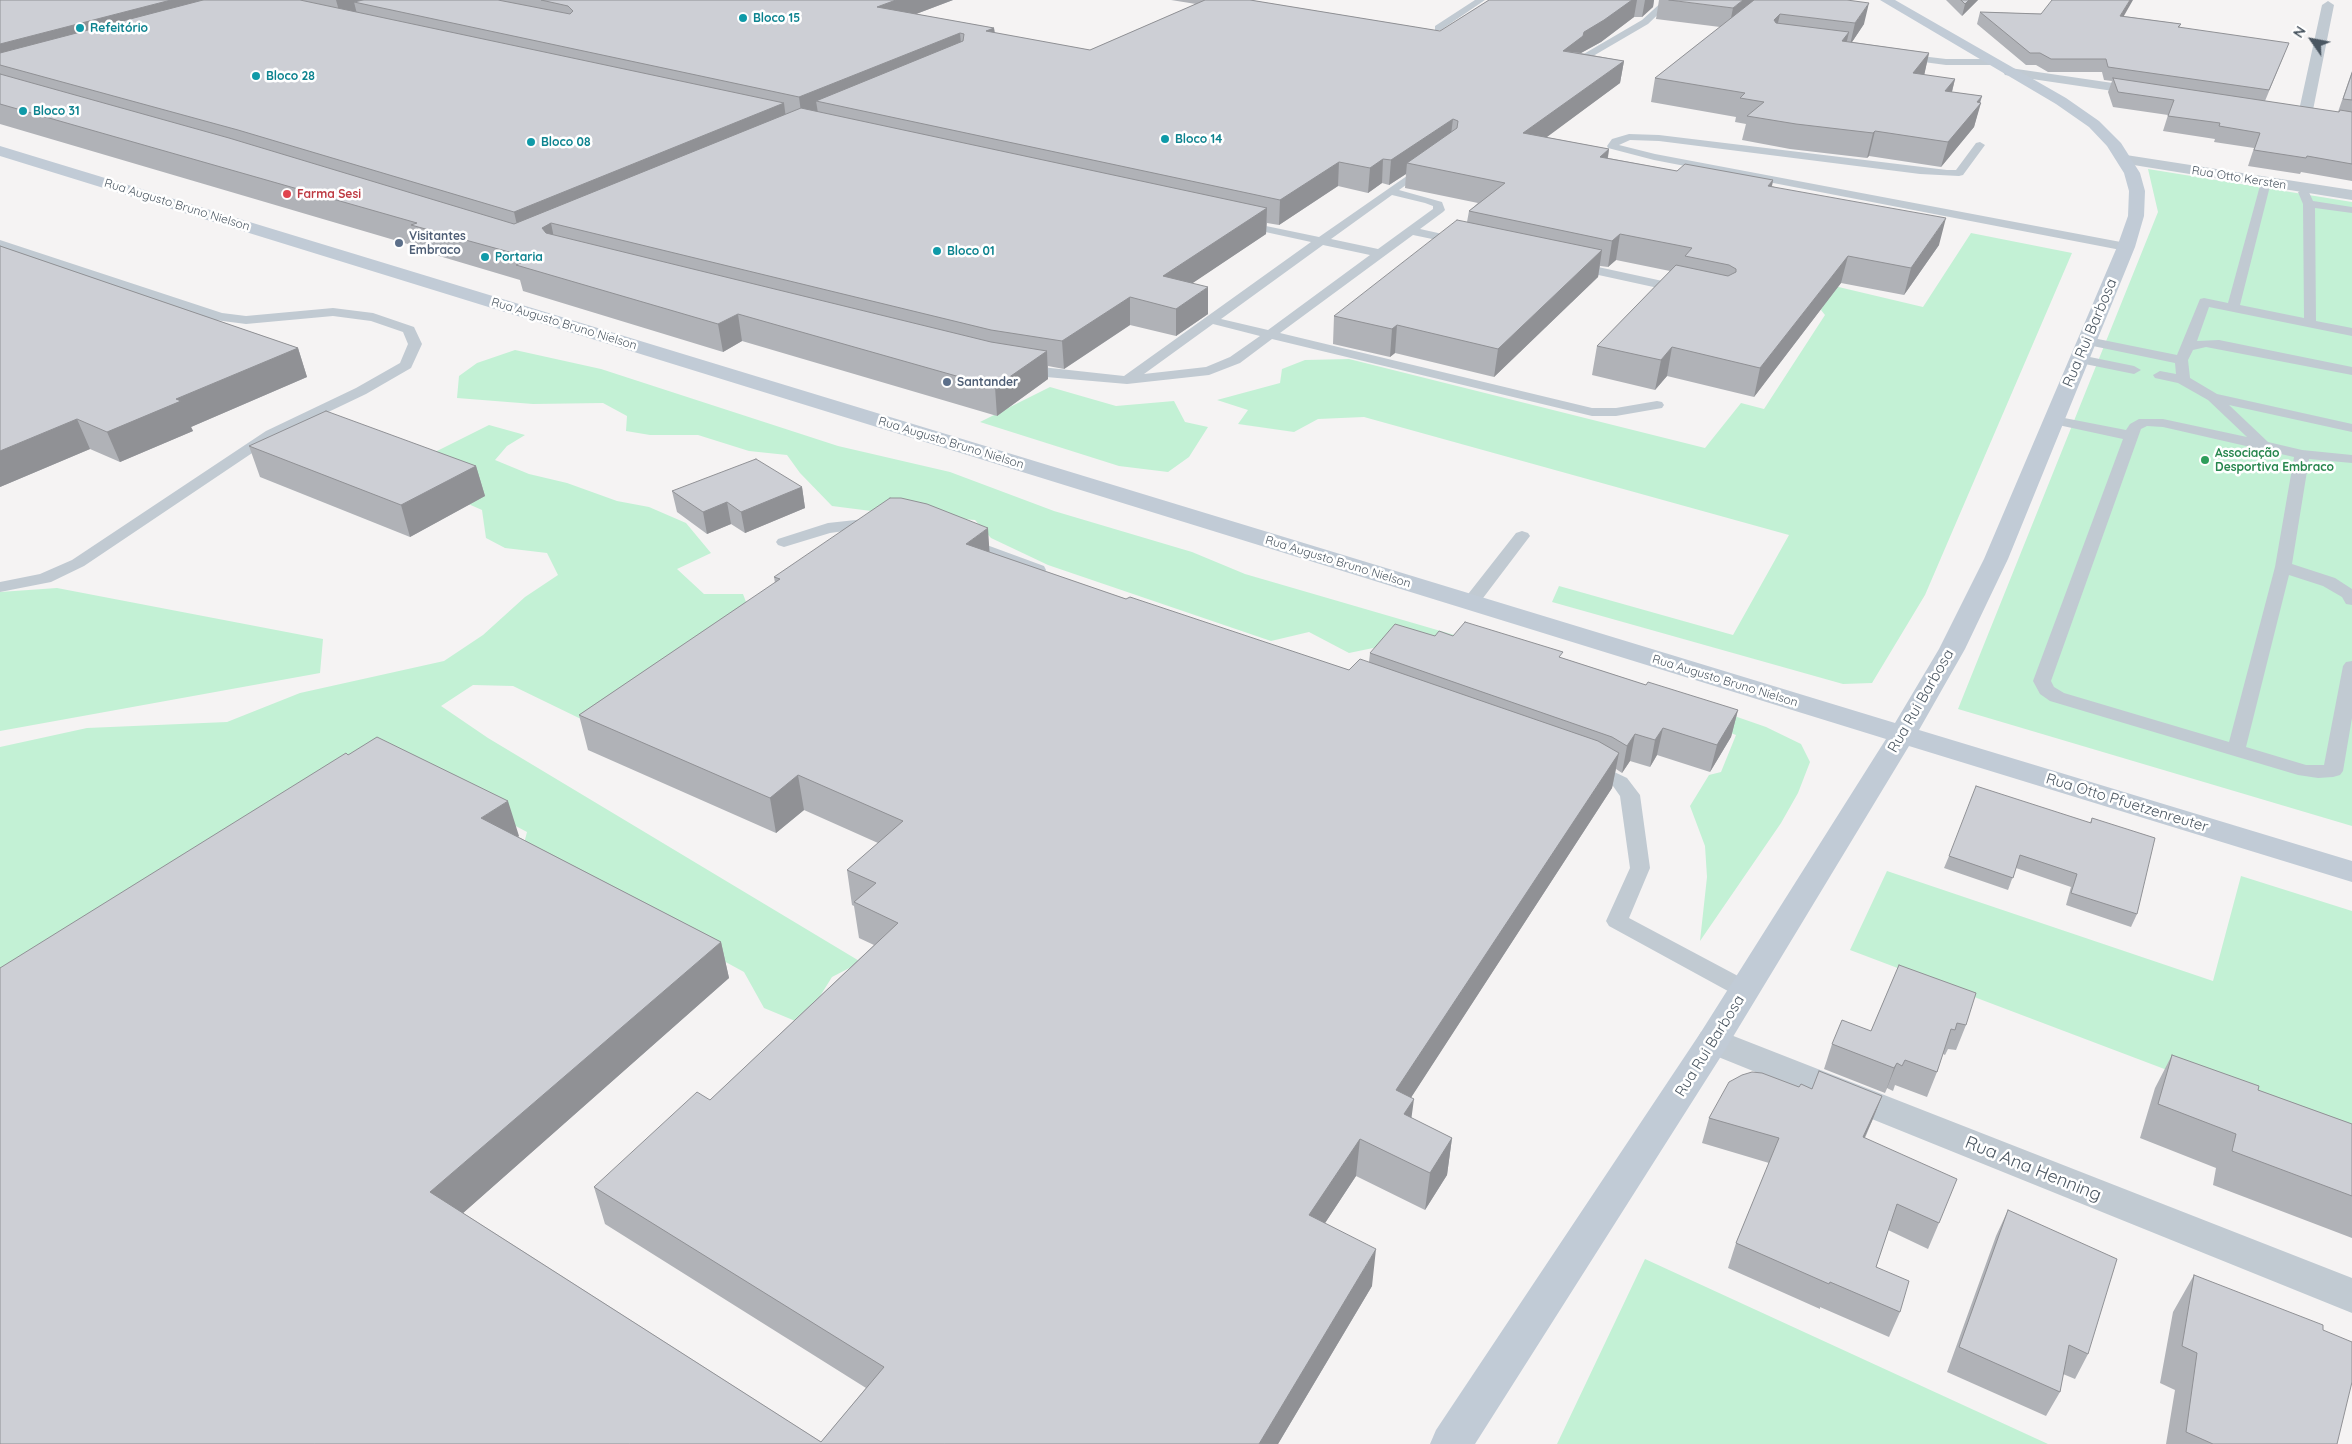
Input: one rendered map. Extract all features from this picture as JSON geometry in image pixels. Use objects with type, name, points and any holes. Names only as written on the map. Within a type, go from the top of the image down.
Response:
[{"type":"main road","name":"Rua Rui Barbosa","points":[[1451,1444],[1713,1041],[1902,735],[1952,649],[1996,559],[2126,247],[2138,202],[2135,180],[2126,160],[2113,143],[2094,124],[2061,101],[1886,0]]},
{"type":"main road","name":"Rua Augusto Bruno Nielson","points":[[0,151],[1902,735]]},
{"type":"main road","name":"Rua Otto Pfuetzenreuter","points":[[1902,735],[2352,872]]},
{"type":"street","points":[[2324,117],[2300,114],[2328,5]]},
{"type":"street","points":[[2010,72],[2157,93]]},
{"type":"street","name":"Rua Otto Kersten","points":[[2126,160],[2352,195]]},
{"type":"street","name":"Rua Ana Henning","points":[[1713,1041],[2352,1296]]},
{"type":"lane","points":[[1438,28],[1481,0]]},
{"type":"lane","points":[[1585,57],[1646,22],[1663,3]]},
{"type":"lane","points":[[1898,56],[1946,62],[1992,62]]},
{"type":"lane","points":[[1980,145],[1959,172],[1946,173],[1920,172],[1659,138],[1628,137],[1616,141],[1608,149],[2126,247]]},
{"type":"lane","points":[[1127,380],[1435,159]]},
{"type":"lane","points":[[2233,308],[2266,182]]},
{"type":"lane","points":[[2303,187],[2309,204],[2310,324]]},
{"type":"lane","points":[[1011,367],[1046,373],[1127,380],[1209,372],[1236,360],[1439,210],[1438,204],[1390,191]]},
{"type":"lane","points":[[2309,204],[2352,210]]},
{"type":"lane","points":[[1234,222],[1378,254]]},
{"type":"lane","points":[[1410,231],[1469,243]]},
{"type":"lane","points":[[0,244],[220,317],[246,320],[333,312],[373,317],[409,330],[415,344],[406,365],[361,391],[271,434],[78,563],[45,578],[0,587]]},
{"type":"lane","points":[[1567,264],[1694,292]]},
{"type":"lane","points":[[2183,380],[2182,360],[2204,302],[2352,332]]},
{"type":"lane","points":[[1211,320],[1592,412],[1616,412],[1657,405]]},
{"type":"lane","points":[[2088,341],[2182,360]]},
{"type":"lane","points":[[2188,346],[2206,343],[2219,344],[2352,371]]},
{"type":"lane","points":[[2080,359],[2134,370]]},
{"type":"lane","points":[[2160,375],[2183,380],[2200,392],[2213,397],[2352,428]]},
{"type":"lane","points":[[2213,397],[2262,444]]},
{"type":"lane","points":[[2054,420],[2132,436]]},
{"type":"lane","points":[[2352,459],[2302,454],[2164,423],[2144,422],[2135,427],[2042,681],[2046,690],[2057,697],[2305,771],[2333,771],[2352,666]]},
{"type":"lane","points":[[2236,750],[2283,568],[2302,454]]},
{"type":"lane","points":[[784,542],[828,528],[891,522]]},
{"type":"lane","points":[[946,534],[1055,577]]},
{"type":"lane","points":[[1470,602],[1522,536]]},
{"type":"lane","points":[[2283,568],[2329,582],[2349,594],[2352,600]]},
{"type":"lane","points":[[1570,760],[1598,770],[1620,782],[1630,795],[1640,868],[1617,921],[1745,990]]},
{"type":"green space","name":"Associação Desportiva Embraco","points":[[2148,169],[2352,202],[2352,826],[1958,709],[2158,212]]},
{"type":"green space","points":[[1971,233],[2072,253],[1925,595],[1872,683],[1843,684],[1552,602],[1559,586],[1733,635],[1789,535],[1364,417],[1318,419],[1294,432],[1238,424],[1248,410],[1217,400],[1280,383],[1282,369],[1305,360],[1349,359],[1705,448],[1741,403],[1764,409],[1825,315],[1821,310],[1823,306],[1771,271],[1923,307]]},
{"type":"green space","points":[[515,350],[601,369],[838,446],[950,472],[1054,511],[1192,552],[1245,574],[1451,634],[1553,661],[1720,711],[1766,727],[1801,744],[1810,762],[1798,793],[1781,823],[1700,941],[1707,877],[1705,846],[1690,806],[1709,775],[1721,772],[1736,735],[1651,704],[1378,647],[1349,653],[1309,632],[1271,641],[1048,565],[991,538],[975,520],[887,513],[832,506],[800,473],[787,455],[749,451],[698,435],[650,435],[626,431],[627,416],[603,403],[533,404],[457,398],[459,376],[477,363]]},
{"type":"green space","points":[[1050,387],[1116,406],[1174,401],[1185,422],[1208,427],[1189,457],[1168,472],[1119,466],[980,422]]},
{"type":"green space","points":[[489,425],[525,435],[507,446],[495,460],[529,474],[567,483],[617,501],[649,507],[686,523],[711,553],[677,569],[704,594],[743,594],[756,628],[581,719],[513,686],[473,685],[441,706],[488,738],[861,962],[832,977],[817,1001],[817,1030],[764,1008],[744,972],[522,851],[527,832],[476,805],[0,990],[0,747],[87,728],[227,722],[300,693],[444,661],[483,635],[525,597],[558,575],[547,553],[505,548],[486,538],[482,510],[457,499],[415,462]]},
{"type":"green space","points":[[57,588],[323,639],[320,673],[0,731],[0,592]]},
{"type":"green space","points":[[1887,871],[2213,981],[2241,876],[2352,911],[2352,1140],[1850,950]]},
{"type":"green space","points":[[1645,1259],[2048,1444],[1557,1444]]},
{"type":"building","points":[[0,0],[171,0],[0,44]]},
{"type":"building","points":[[203,0],[300,0],[784,103],[514,212],[238,130],[0,65],[0,53]]},
{"type":"building","points":[[363,0],[498,0],[570,14],[573,11],[568,6],[541,0],[896,0],[877,7],[994,28],[986,31],[1090,50],[1205,0],[1250,0],[1440,31],[1489,0],[1632,0],[1584,32],[1583,36],[1563,51],[1624,61],[1523,133],[1609,149],[1600,157],[1677,171],[1685,164],[1773,180],[1768,186],[1946,218],[1911,268],[1848,256],[1760,368],[1672,347],[1661,360],[1597,346],[1676,265],[1728,276],[1736,272],[1736,269],[1729,265],[1685,256],[1692,248],[1620,234],[1612,241],[1469,211],[1505,183],[1407,163],[1457,128],[1458,121],[1453,119],[1391,160],[1383,159],[1370,168],[1339,162],[1280,200],[816,101],[963,41],[964,34],[960,33],[799,97],[354,2]]},
{"type":"building","points":[[1669,0],[1743,0],[1733,8]]},
{"type":"building","points":[[1754,0],[1847,0],[1869,3],[1855,23],[1780,14],[1774,20],[1776,23],[1849,32],[1842,41],[1929,53],[1913,73],[1955,79],[1945,91],[1982,96],[1977,102],[1981,103],[1948,142],[1875,131],[1873,133],[1796,124],[1747,116],[1764,102],[1740,98],[1745,93],[1655,78]]},
{"type":"building","points":[[1961,0],[1969,0],[1965,4]]},
{"type":"building","points":[[2052,0],[2130,0],[2120,16],[2181,24],[2178,27],[2289,43],[2269,90],[2108,67],[2106,59],[2051,59],[2040,53],[2030,53],[1980,12],[2041,14]]},
{"type":"building","points":[[2352,73],[2352,100],[2343,99]]},
{"type":"building","points":[[0,74],[229,138],[514,224],[801,108],[1267,208],[1163,276],[1208,287],[1176,309],[1130,297],[1062,341],[991,330],[551,223],[542,228],[546,233],[991,342],[1047,351],[995,387],[738,314],[718,324],[516,265],[531,258],[411,225],[417,223],[0,104]]},
{"type":"building","points":[[2113,78],[2339,112],[2340,110],[2352,112],[2352,164],[2307,156],[2306,158],[2254,150],[2260,133],[2219,126],[2220,123],[2168,116],[2174,100],[2118,92]]},
{"type":"building","points":[[1457,220],[1602,250],[1498,349],[1397,325],[1392,329],[1334,316]]},
{"type":"building","points":[[0,246],[298,348],[176,399],[181,401],[107,432],[77,419],[0,451]]},
{"type":"building","points":[[326,411],[476,466],[401,505],[249,446]]},
{"type":"building","points":[[756,459],[802,487],[741,512],[727,502],[703,512],[672,491]]},
{"type":"building","points":[[890,498],[901,498],[927,504],[988,528],[966,544],[1126,599],[1130,597],[1349,670],[1360,659],[1598,741],[1619,753],[1396,1090],[1414,1099],[1404,1114],[1452,1138],[1430,1173],[1360,1139],[1309,1215],[1376,1249],[1259,1444],[0,1444],[0,968],[346,753],[348,755],[377,737],[508,801],[481,818],[721,942],[430,1192],[821,1442],[884,1367],[594,1187],[697,1092],[710,1100],[898,923],[854,902],[876,883],[847,870],[903,821],[798,775],[770,798],[579,715],[780,579],[774,577]]},
{"type":"building","points":[[1465,622],[1563,652],[1559,657],[1646,685],[1648,682],[1738,710],[1717,745],[1663,728],[1655,740],[1635,734],[1627,746],[1612,737],[1370,653],[1395,624],[1435,636],[1439,631],[1453,636]]},
{"type":"building","points":[[1976,786],[2091,823],[2092,818],[2155,838],[2137,914],[2071,893],[2077,874],[2020,855],[2013,878],[1949,856]]},
{"type":"building","points":[[1899,965],[1976,993],[1966,1025],[1957,1023],[1955,1030],[1951,1029],[1937,1072],[1905,1060],[1902,1066],[1897,1063],[1894,1068],[1832,1044],[1842,1020],[1871,1031]]},
{"type":"building","points":[[2172,1055],[2259,1086],[2258,1090],[2352,1124],[2352,1196],[2232,1151],[2236,1134],[2158,1104]]},
{"type":"building","points":[[1819,1071],[1882,1096],[1863,1137],[1957,1179],[1939,1223],[1897,1204],[1876,1267],[1909,1281],[1900,1312],[1830,1282],[1829,1284],[1736,1243],[1779,1138],[1709,1118],[1729,1082],[1742,1075],[1752,1072],[1762,1073],[1799,1087],[1801,1084],[1812,1089]]},
{"type":"building","points":[[2008,1210],[2117,1259],[2088,1354],[2069,1345],[2060,1392],[1959,1347]]},
{"type":"building","points":[[2194,1275],[2323,1325],[2323,1330],[2352,1342],[2352,1382],[2337,1444],[2213,1444],[2186,1432],[2197,1353],[2182,1346]]},
{"type":"place","name":"Bloco 15","points":[[743,18]]},
{"type":"place","name":"Refeitório","points":[[80,28]]},
{"type":"place","name":"Bloco 28","points":[[256,76]]},
{"type":"place","name":"Bloco 31","points":[[23,111]]},
{"type":"place","name":"Bloco 14","points":[[1165,139]]},
{"type":"place","name":"Bloco 08","points":[[531,142]]},
{"type":"place","name":"Farma Sesi","points":[[287,194]]},
{"type":"place","name":"Visitantes Embraco","points":[[399,243]]},
{"type":"place","name":"Bloco 01","points":[[937,251]]},
{"type":"place","name":"Portaria","points":[[485,257]]},
{"type":"place","name":"Santander","points":[[947,382]]},
{"type":"place","name":"Associação Desportiva Embraco","points":[[2205,460]]}]
